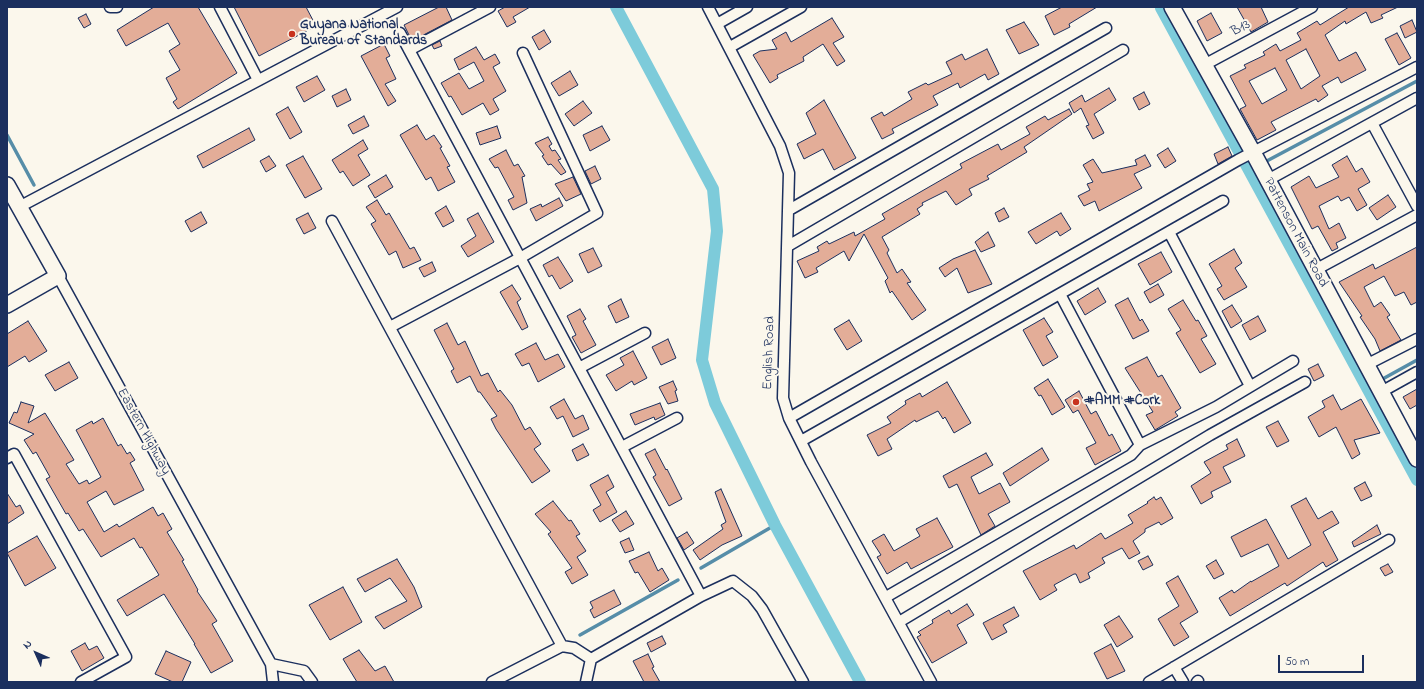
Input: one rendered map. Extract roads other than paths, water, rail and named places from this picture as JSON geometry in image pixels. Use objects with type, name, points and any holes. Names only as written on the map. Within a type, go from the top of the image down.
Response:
[{"type":"street","points":[[110,7],[118,7]]},
{"type":"street","points":[[220,7],[258,80]]},
{"type":"street","points":[[19,207],[397,7]]},
{"type":"street","points":[[409,50],[490,7]]},
{"type":"street","name":"English Road","points":[[708,7],[780,146],[789,173],[783,398],[789,418],[931,682]]},
{"type":"street","points":[[717,24],[747,7]]},
{"type":"street","points":[[730,47],[801,7]]},
{"type":"street","name":"Pattenson Main Road","points":[[1172,7],[1417,459]]},
{"type":"street","name":"B13","points":[[1204,65],[1312,7]]},
{"type":"street","points":[[789,210],[1106,28]]},
{"type":"street","points":[[400,33],[701,596]]},
{"type":"street","points":[[788,246],[1123,50]]},
{"type":"street","points":[[390,327],[520,258],[598,213],[523,53]]},
{"type":"street","points":[[789,418],[1238,160],[1417,67]]},
{"type":"street","points":[[1265,177],[1372,123],[1417,98]]},
{"type":"street","points":[[1372,123],[1417,206]]},
{"type":"street","name":"Eastern Highway","points":[[7,185],[271,664],[273,682]]},
{"type":"street","points":[[801,441],[1223,201]]},
{"type":"street","points":[[1315,270],[1417,214]]},
{"type":"street","points":[[332,221],[562,646]]},
{"type":"street","points":[[1169,232],[1250,386]]},
{"type":"street","points":[[7,305],[58,276]]},
{"type":"street","points":[[1060,294],[1140,445]]},
{"type":"street","points":[[579,368],[645,333]]},
{"type":"street","points":[[1367,367],[1417,339]]},
{"type":"street","points":[[886,597],[1131,455],[1140,445],[1216,406],[1293,361]]},
{"type":"street","points":[[1379,390],[1417,372]]},
{"type":"street","points":[[899,622],[1210,435],[1305,382]]},
{"type":"street","points":[[622,447],[677,418]]},
{"type":"street","points":[[7,458],[14,454],[126,656],[81,682]]},
{"type":"street","points":[[1149,682],[1389,540]]},
{"type":"street","points":[[586,682],[591,659],[701,596],[733,581],[742,586],[762,609],[803,682]]},
{"type":"street","points":[[492,682],[562,646],[574,648],[591,659]]},
{"type":"street","points":[[271,664],[304,671],[312,682]]},
{"type":"street","points":[[1174,667],[1183,682]]},
{"type":"waterway","points":[[616,7],[713,189],[717,231],[702,360],[715,403],[775,525],[860,682]]},
{"type":"waterway","points":[[1161,8],[1417,480]]},
{"type":"waterway","points":[[1263,163],[1417,81]]},
{"type":"waterway","points":[[7,135],[34,185]]},
{"type":"waterway","points":[[1249,170],[1257,166]]},
{"type":"waterway","points":[[1379,381],[1417,360]]},
{"type":"waterway","points":[[701,568],[775,525]]},
{"type":"waterway","points":[[580,635],[678,580]]},
{"type":"place","name":"Guyana National Bureau of Standards","points":[[292,34]]},
{"type":"place","name":"#AMM #Cork","points":[[1076,402]]}]
